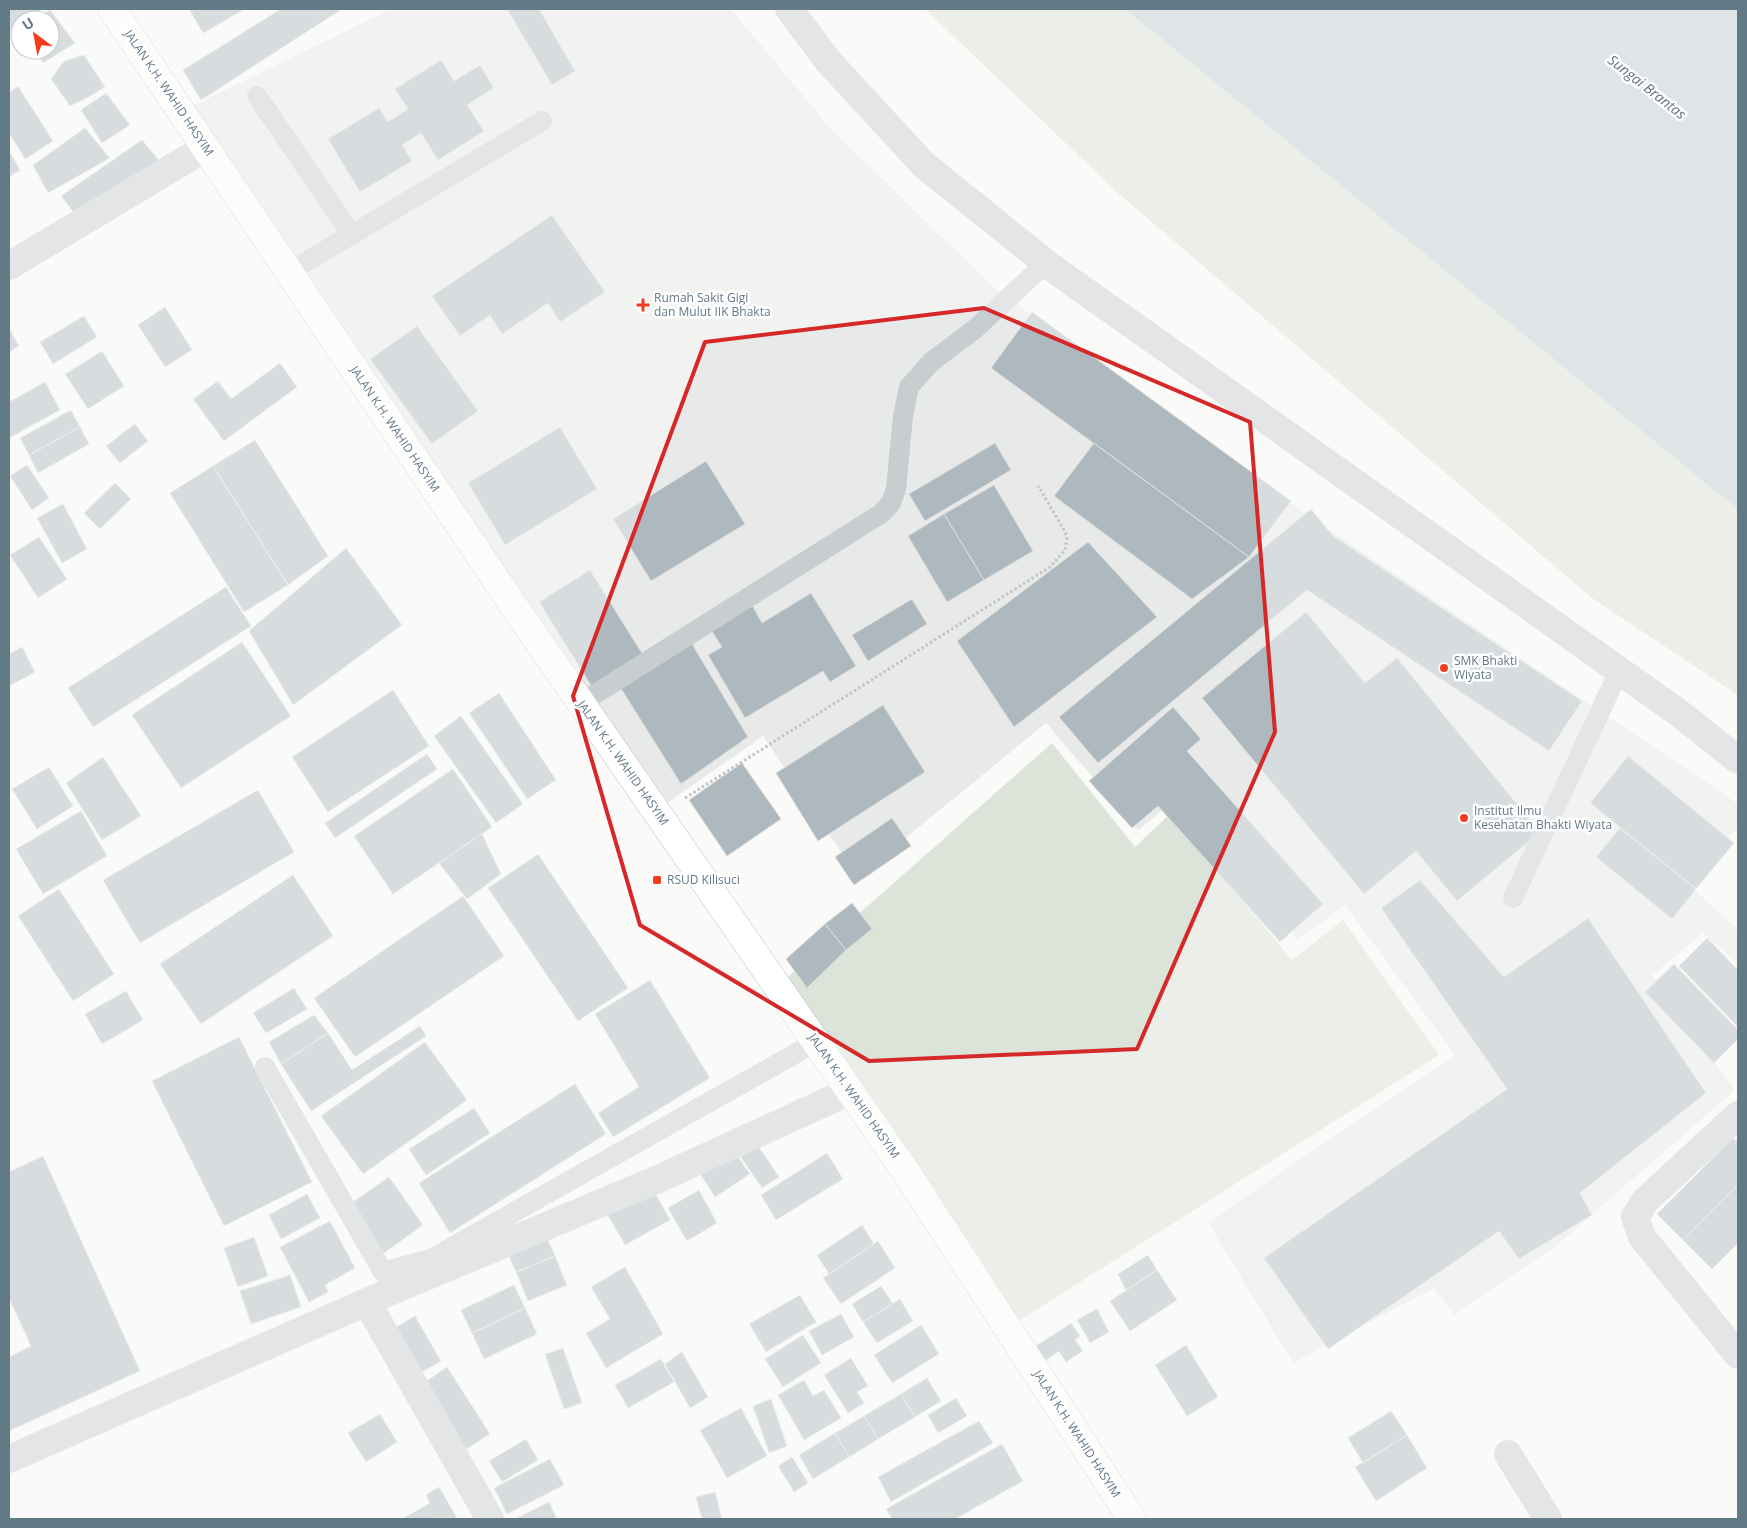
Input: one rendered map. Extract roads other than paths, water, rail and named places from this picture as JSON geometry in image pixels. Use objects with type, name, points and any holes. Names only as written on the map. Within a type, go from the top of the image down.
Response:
[{"type":"main road","name":"JALAN K.H. WAHID HASYIM","points":[[112,9],[581,703],[906,1172],[1132,1519]]},
{"type":"street","points":[[790,9],[829,62],[924,165],[1046,263],[1679,713],[1738,760]]},
{"type":"street","points":[[9,266],[206,148]]},
{"type":"street","points":[[9,1459],[367,1302],[656,1180],[850,1091]]},
{"type":"street","points":[[1738,1115],[1645,1201],[1635,1217],[1642,1237],[1738,1355]]},
{"type":"street","points":[[367,1302],[490,1519]]},
{"type":"street","points":[[1508,1454],[1548,1519]]},
{"type":"lane","points":[[258,96],[352,235]]},
{"type":"lane","points":[[289,272],[542,121]]},
{"type":"lane","points":[[581,703],[882,513],[891,503],[896,489],[902,416],[909,387],[930,362],[975,329],[1046,263]]},
{"type":"lane","points":[[1513,898],[1619,671]]},
{"type":"lane","points":[[265,1066],[383,1272],[431,1259],[816,1042]]},
{"type":"water","name":"Sungai Brantas","points":[[1125,9],[1738,9],[1738,509],[1719,494]]},
{"type":"place","name":"Rumah Sakit Gigi dan Mulut IIK Bhakta","points":[[643,305]]},
{"type":"place","name":"SMK Bhakti Wiyata","points":[[1444,668]]},
{"type":"place","name":"Institut Ilmu Kesehatan Bhakti Wiyata","points":[[1464,818]]},
{"type":"place","name":"RSUD Kilisuci","points":[[657,880]]}]
